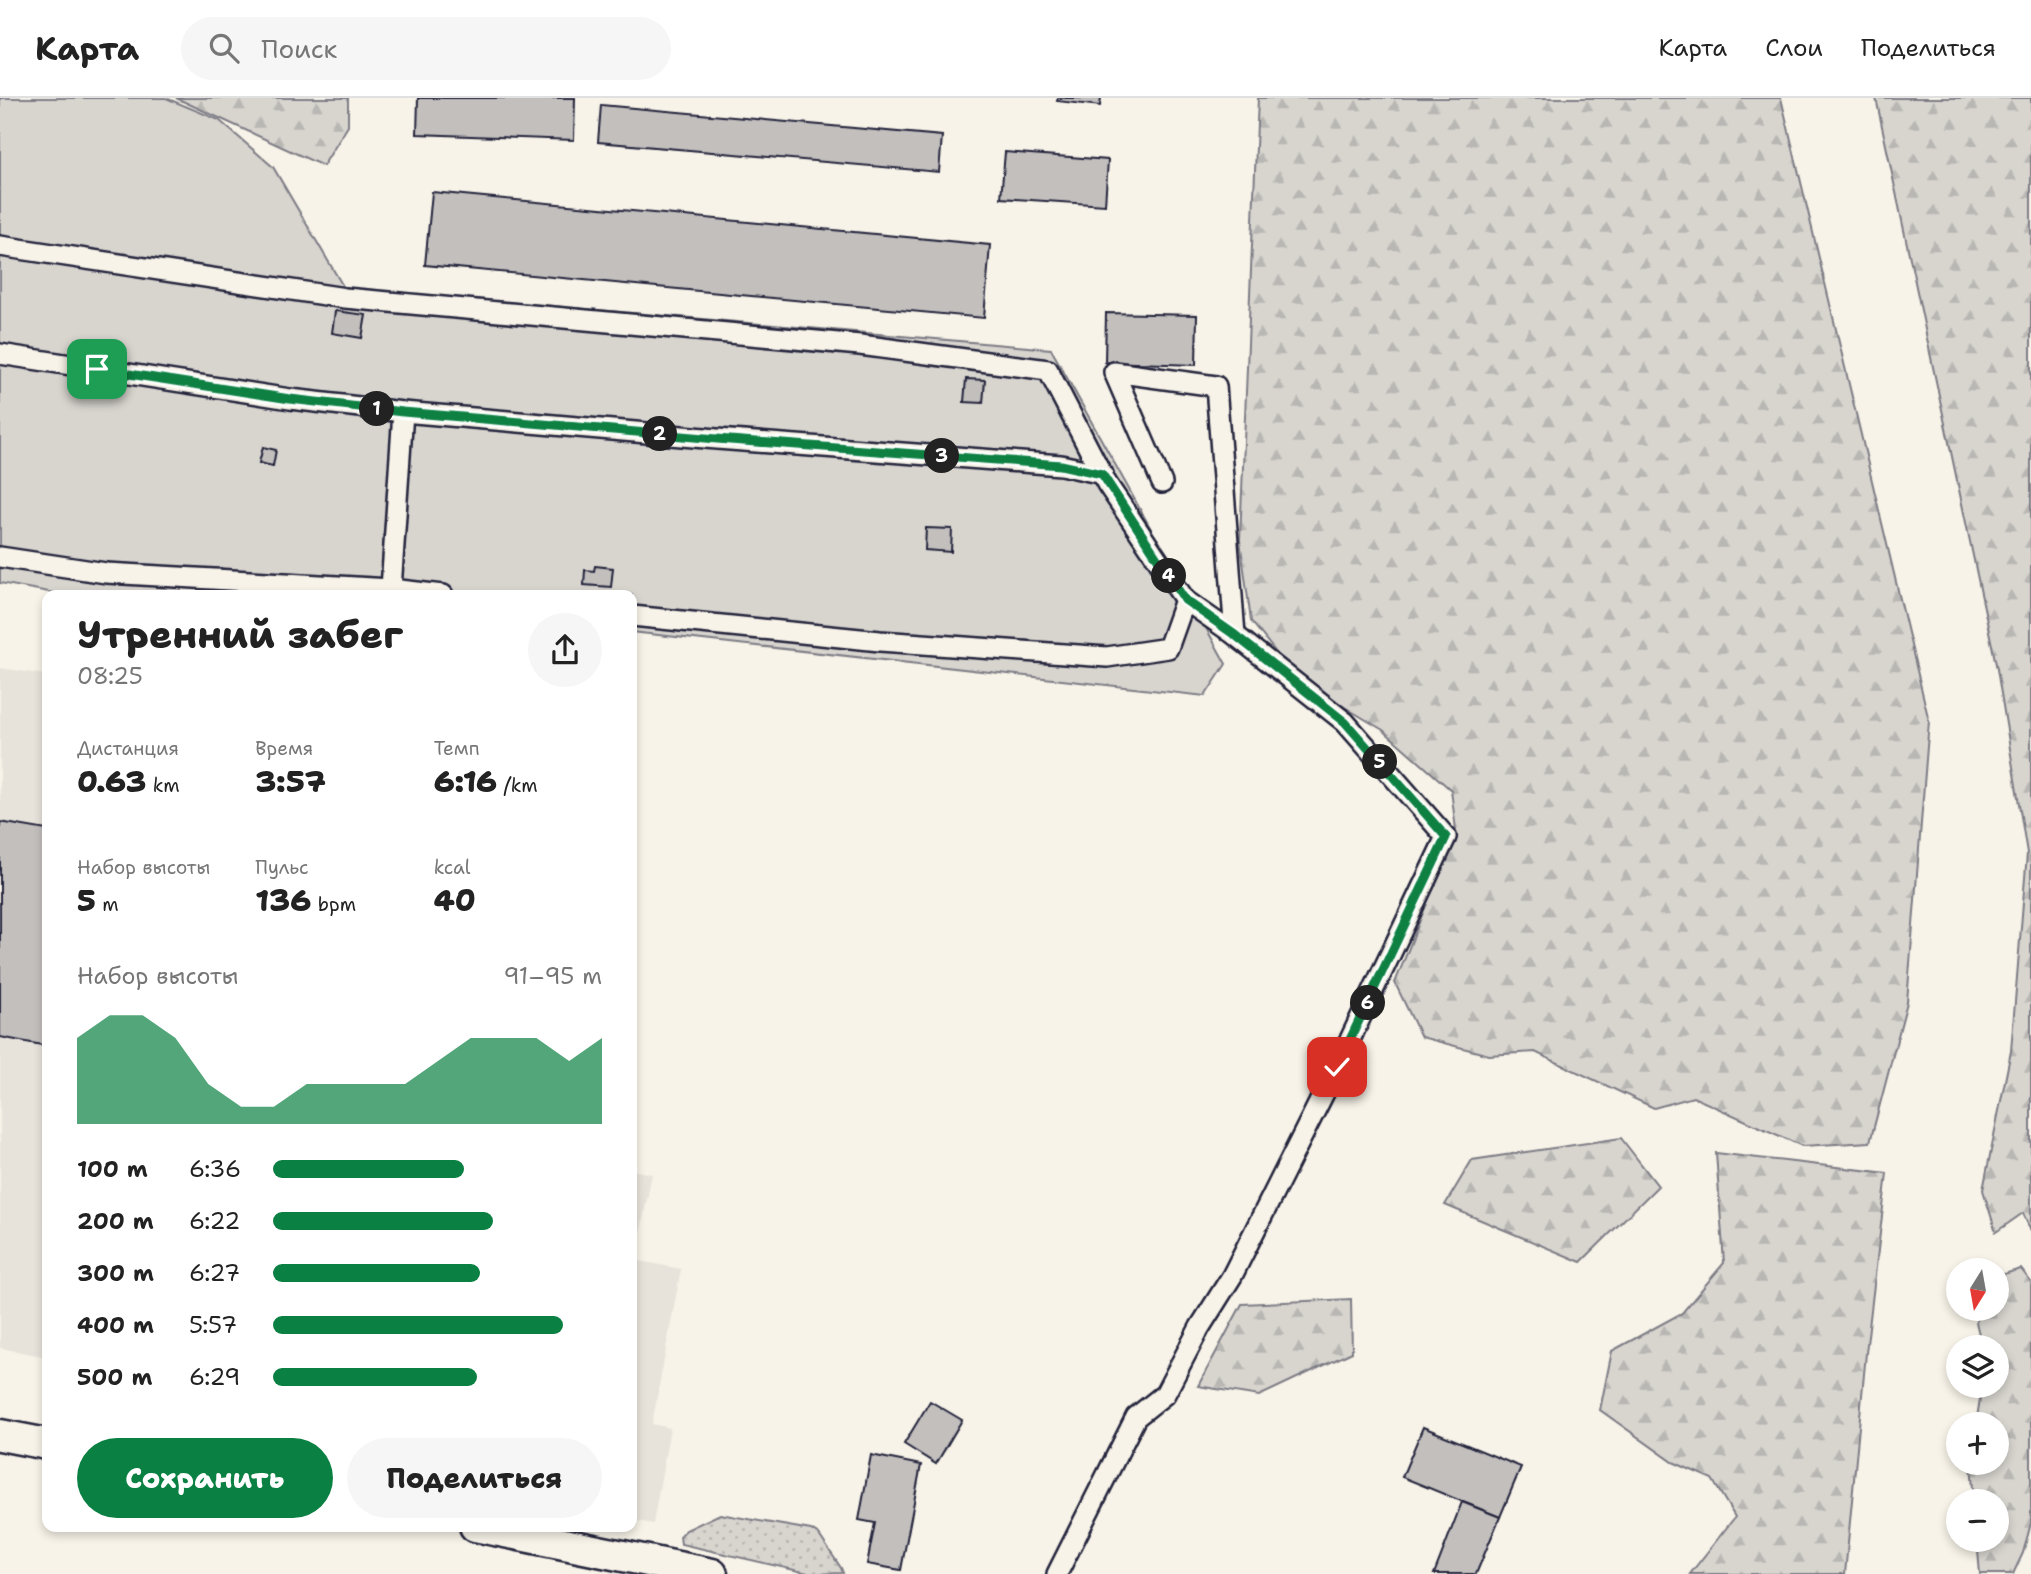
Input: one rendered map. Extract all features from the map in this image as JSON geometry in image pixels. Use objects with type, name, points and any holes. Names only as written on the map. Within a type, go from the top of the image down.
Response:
[{"type":"main road","points":[[0,1435],[42,1443]]},
{"type":"main road","points":[[505,1532],[712,1574]]},
{"type":"street","points":[[0,246],[345,298],[860,345],[1048,370],[1102,474],[1185,600],[1235,635],[1345,722],[1446,837],[1337,1067],[1232,1276],[1200,1326],[1165,1394],[1136,1418],[1057,1574]]},
{"type":"street","points":[[0,354],[290,399],[403,412],[1061,465],[1102,474]]},
{"type":"street","points":[[1161,483],[1114,372],[1216,386],[1235,635]]},
{"type":"street","points":[[391,589],[403,412]]},
{"type":"street","points":[[0,556],[106,573],[400,590]]},
{"type":"street","points":[[637,617],[880,641],[1107,657],[1168,648],[1185,600]]},
{"type":"shaded area","points":[[0,668],[42,674],[42,1356],[0,1348]]},
{"type":"shaded area","points":[[637,1171],[652,1174],[637,1250]]},
{"type":"shaded area","points":[[637,1260],[681,1269],[652,1424],[670,1428],[653,1524],[637,1521]]},
{"type":"green space","points":[[0,98],[166,98],[219,120],[273,167],[344,288],[1051,349],[1226,664],[1205,696],[637,633],[637,590],[260,590],[182,581],[181,590],[42,591],[0,583]]},
{"type":"green space","points":[[176,98],[348,98],[348,126],[323,166]]},
{"type":"green space","points":[[1258,98],[1781,98],[1929,721],[1907,1002],[1870,1142],[1802,1146],[1693,1097],[1654,1108],[1535,1052],[1489,1055],[1421,1037],[1395,983],[1456,830],[1451,790],[1383,730],[1296,678],[1251,621],[1240,540]]},
{"type":"green space","points":[[1876,98],[2031,98],[2031,1231],[2023,1213],[1996,1232],[1983,1190],[2011,1051],[2027,853],[1997,669]]},
{"type":"green space","points":[[1621,1138],[1658,1186],[1581,1262],[1445,1205],[1472,1160]]},
{"type":"green space","points":[[1716,1153],[1887,1173],[1866,1353],[1845,1574],[1690,1574],[1735,1517],[1712,1479],[1673,1462],[1600,1410],[1612,1351],[1682,1313],[1724,1263]]},
{"type":"green space","points":[[2021,1269],[2031,1282],[2031,1523],[2023,1553],[2013,1574],[1980,1574],[1978,1552],[2009,1552],[2009,1489],[1973,1489],[1972,1475],[2009,1475],[2009,1412],[1978,1412],[1980,1398],[2009,1398],[2009,1335],[1979,1335],[1976,1322],[2009,1321],[2009,1272]]},
{"type":"green space","points":[[1351,1299],[1352,1352],[1259,1396],[1198,1386],[1242,1304]]},
{"type":"green space","points":[[720,1514],[811,1530],[819,1535],[843,1573],[812,1574],[681,1544],[680,1536],[686,1530]]},
{"type":"building","points":[[418,98],[575,98],[574,140],[417,134]]},
{"type":"building","points":[[1058,98],[1101,98],[1100,106],[1057,101]]},
{"type":"building","points":[[601,105],[942,136],[939,172],[598,142]]},
{"type":"building","points":[[1005,152],[1108,160],[1105,205],[1001,198]]},
{"type":"building","points":[[432,192],[990,245],[984,318],[425,265]]},
{"type":"building","points":[[335,311],[366,315],[362,338],[332,333]]},
{"type":"building","points":[[1106,313],[1197,315],[1196,365],[1105,362]]},
{"type":"building","points":[[966,379],[985,380],[983,403],[964,402]]},
{"type":"building","points":[[263,447],[276,450],[273,466],[259,463]]},
{"type":"building","points":[[926,528],[952,529],[951,552],[925,550]]},
{"type":"building","points":[[595,566],[613,568],[611,587],[584,585],[585,570],[594,571]]},
{"type":"building","points":[[0,822],[42,829],[42,1045],[0,1037]]},
{"type":"building","points":[[930,1401],[962,1420],[936,1464],[904,1444]]},
{"type":"building","points":[[1423,1427],[1521,1467],[1500,1517],[1402,1477]]},
{"type":"building","points":[[871,1455],[921,1465],[901,1570],[867,1564],[875,1523],[859,1520]]},
{"type":"building","points":[[1462,1502],[1500,1517],[1476,1574],[1434,1574]]},
{"type":"route","points":[[97,369],[290,399],[403,412],[1061,465],[1102,474],[1185,600],[1235,635],[1345,722],[1446,837],[1337,1067]]}]
